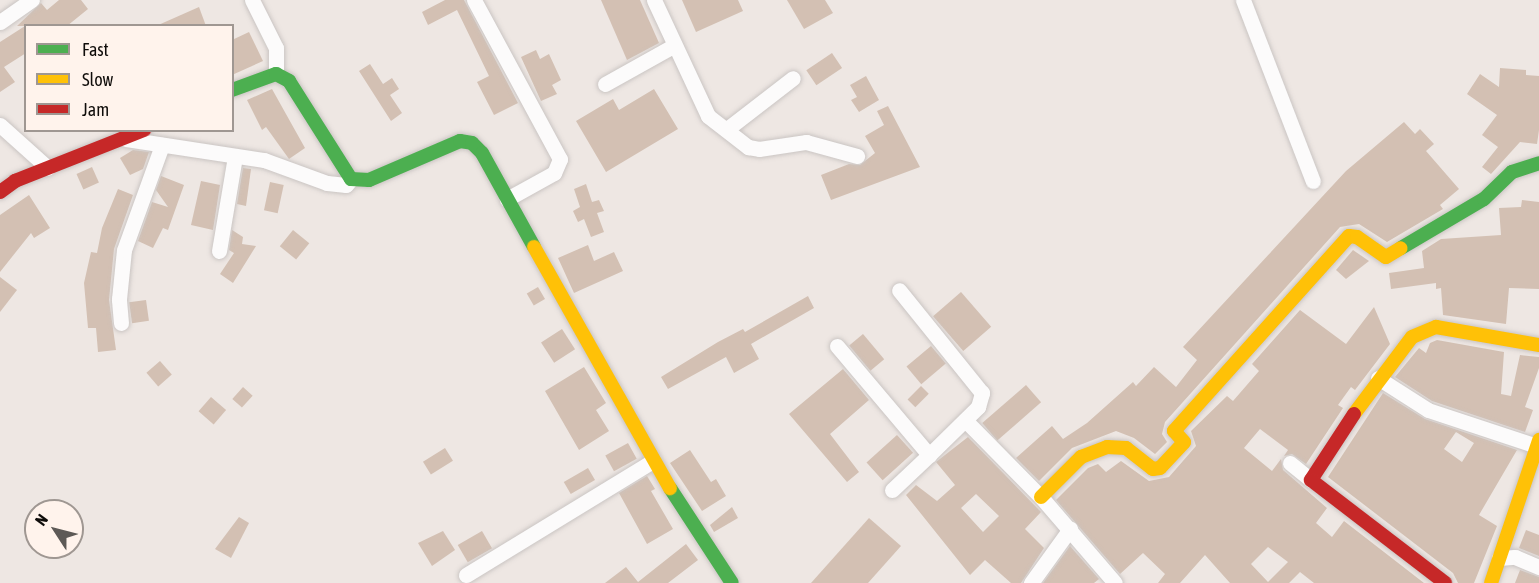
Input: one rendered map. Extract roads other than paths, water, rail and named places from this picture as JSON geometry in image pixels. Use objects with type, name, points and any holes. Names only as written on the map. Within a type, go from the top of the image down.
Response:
[{"type":"street","points":[[0,22],[32,0]]},
{"type":"street","points":[[252,0],[276,48],[276,74]]},
{"type":"street","points":[[474,0],[560,159],[554,173],[507,200]]},
{"type":"street","points":[[654,0],[700,106],[748,147],[759,149],[806,142],[857,156]]},
{"type":"street","points":[[1243,0],[1313,181]]},
{"type":"street","points":[[605,84],[673,46]]},
{"type":"street","points":[[234,89],[276,74],[289,81],[351,179]]},
{"type":"street","points":[[727,129],[793,78]]},
{"type":"street","points":[[0,125],[48,168]]},
{"type":"street","points":[[0,192],[48,168],[140,132]]},
{"type":"street","points":[[126,139],[264,160],[327,183],[346,185],[351,179]]},
{"type":"street","points":[[351,179],[369,180],[460,141],[472,143],[482,153],[653,461],[732,583]]},
{"type":"street","points":[[120,323],[118,298],[124,250],[162,145]]},
{"type":"street","points":[[219,251],[235,156]]},
{"type":"street","points":[[1041,497],[1081,457],[1107,447],[1126,448],[1153,469],[1160,468],[1184,442],[1174,431],[1349,236],[1357,237],[1386,257],[1484,199],[1517,169],[1539,163]]},
{"type":"street","points":[[892,490],[978,407],[982,393],[899,290]]},
{"type":"street","points":[[1311,480],[1378,378],[1412,337],[1436,327],[1539,345]]},
{"type":"street","points":[[837,346],[929,455]]},
{"type":"street","points":[[1378,378],[1428,410],[1538,443],[1491,583]]},
{"type":"street","points":[[965,420],[1041,497],[1115,583]]},
{"type":"street","points":[[466,575],[653,461]]},
{"type":"street","points":[[1290,462],[1445,583]]},
{"type":"street","points":[[1031,583],[1070,529]]},
{"type":"street","points":[[1499,558],[1515,557],[1539,567]]}]
